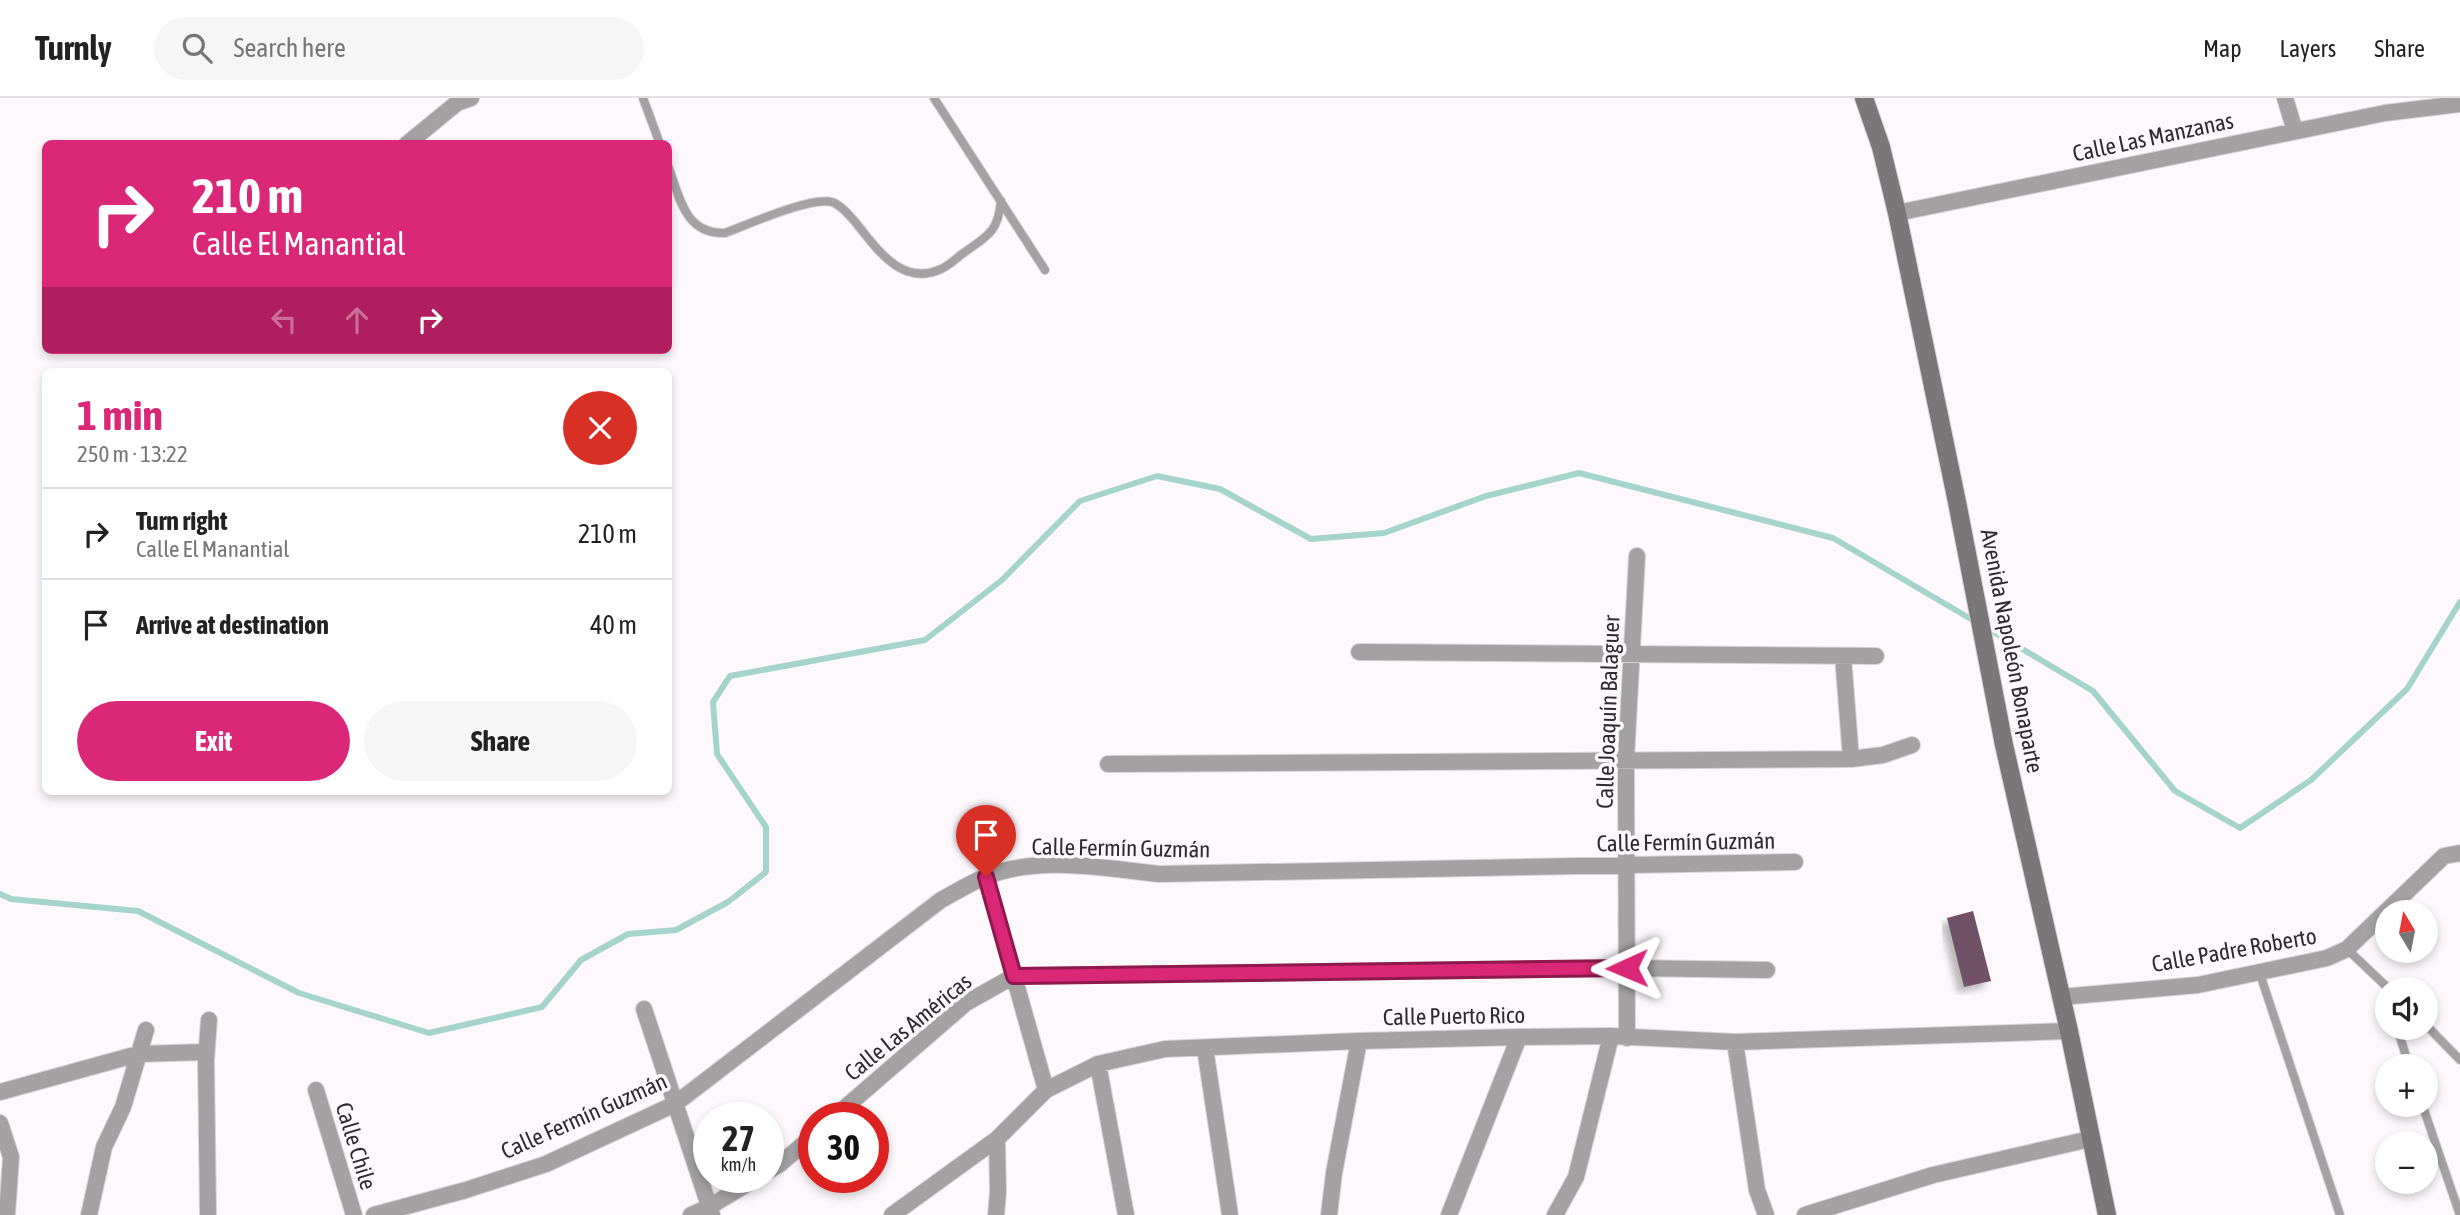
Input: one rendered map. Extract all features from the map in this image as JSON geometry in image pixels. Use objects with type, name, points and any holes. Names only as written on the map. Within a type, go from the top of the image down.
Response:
[{"type":"main road","name":"Avenida Napoleón Bonaparte","points":[[1864,98],[1881,147],[1897,213],[2004,745],[2069,1031],[2107,1215]]},
{"type":"street","points":[[412,140],[457,103],[471,98]]},
{"type":"street","points":[[2285,98],[2295,131]]},
{"type":"street","name":"Calle Las Manzanas","points":[[1897,213],[2295,131],[2382,106],[2460,104]]},
{"type":"street","name":"Calle Joaquín Balaguer","points":[[1555,1215],[1576,1177],[1619,1037],[1627,968],[1626,759],[1637,555]]},
{"type":"street","points":[[1359,652],[1876,656]]},
{"type":"street","points":[[1843,656],[1851,759]]},
{"type":"street","points":[[1108,764],[1851,759],[1883,755],[1912,745]]},
{"type":"street","name":"Calle Padre Roberto","points":[[2061,997],[2198,985],[2327,958],[2347,948],[2444,856],[2460,853]]},
{"type":"street","name":"Calle Fermín Guzmán","points":[[374,1215],[466,1191],[546,1164],[675,1104],[941,900],[986,877],[1027,867],[1058,866],[1159,874],[1795,862]]},
{"type":"street","points":[[986,877],[1046,1090]]},
{"type":"street","points":[[1014,976],[1627,968],[1767,970]]},
{"type":"street","name":"Calle Las Américas","points":[[852,1102],[966,1003],[1014,976]]},
{"type":"street","points":[[644,1009],[710,1211]]},
{"type":"street","points":[[208,1215],[206,1052],[209,1020]]},
{"type":"street","points":[[89,1215],[104,1147],[123,1107],[146,1030]]},
{"type":"street","name":"Calle Puerto Rico","points":[[892,1215],[997,1139],[1046,1090],[1098,1065],[1165,1049],[1519,1037],[1619,1037],[1735,1042],[2069,1031]]},
{"type":"street","points":[[1449,1215],[1519,1037]]},
{"type":"street","points":[[1329,1215],[1334,1172],[1359,1041]]},
{"type":"street","points":[[1735,1042],[1757,1190],[1766,1215]]},
{"type":"street","points":[[1205,1048],[1230,1215]]},
{"type":"street","points":[[0,1092],[138,1055],[206,1052]]},
{"type":"street","points":[[1098,1065],[1126,1215]]},
{"type":"street","name":"Calle Chile","points":[[316,1090],[354,1215]]},
{"type":"street","points":[[0,1123],[11,1157],[7,1215]]},
{"type":"street","points":[[996,1215],[999,1192],[997,1139]]},
{"type":"street","points":[[1805,1215],[1933,1175],[2090,1139]]},
{"type":"street","points":[[784,1158],[798,1148]]},
{"type":"street","points":[[691,1215],[710,1211],[736,1193]]},
{"type":"lane","points":[[643,98],[659,140]]},
{"type":"lane","points":[[934,98],[1045,270]]},
{"type":"lane","points":[[672,176],[690,219],[700,229],[711,234],[724,233],[816,200],[834,202],[847,212],[878,250],[901,271],[921,275],[941,269],[988,235],[999,221],[1001,201]]},
{"type":"lane","points":[[2347,948],[2377,977]]},
{"type":"lane","points":[[2260,974],[2340,1215]]},
{"type":"lane","points":[[2438,1037],[2460,1060]]},
{"type":"lane","points":[[2426,1117],[2460,1215]]},
{"type":"building","points":[[1973,911],[1991,981],[1964,987],[1947,918]]},
{"type":"waterway","points":[[0,894],[11,899],[138,911],[299,993],[429,1033],[542,1007],[581,960],[628,934],[676,930],[728,902],[766,872],[766,827],[717,754],[713,702],[730,676],[925,640],[1002,580],[1080,501],[1157,476],[1220,489],[1311,539],[1384,533],[1486,496],[1579,473],[1833,538],[1976,622]]},
{"type":"waterway","points":[[1985,627],[2093,691],[2175,791],[2240,828],[2311,780],[2407,689],[2460,602]]},
{"type":"route","points":[[986,877],[1014,976],[1627,968]]}]
